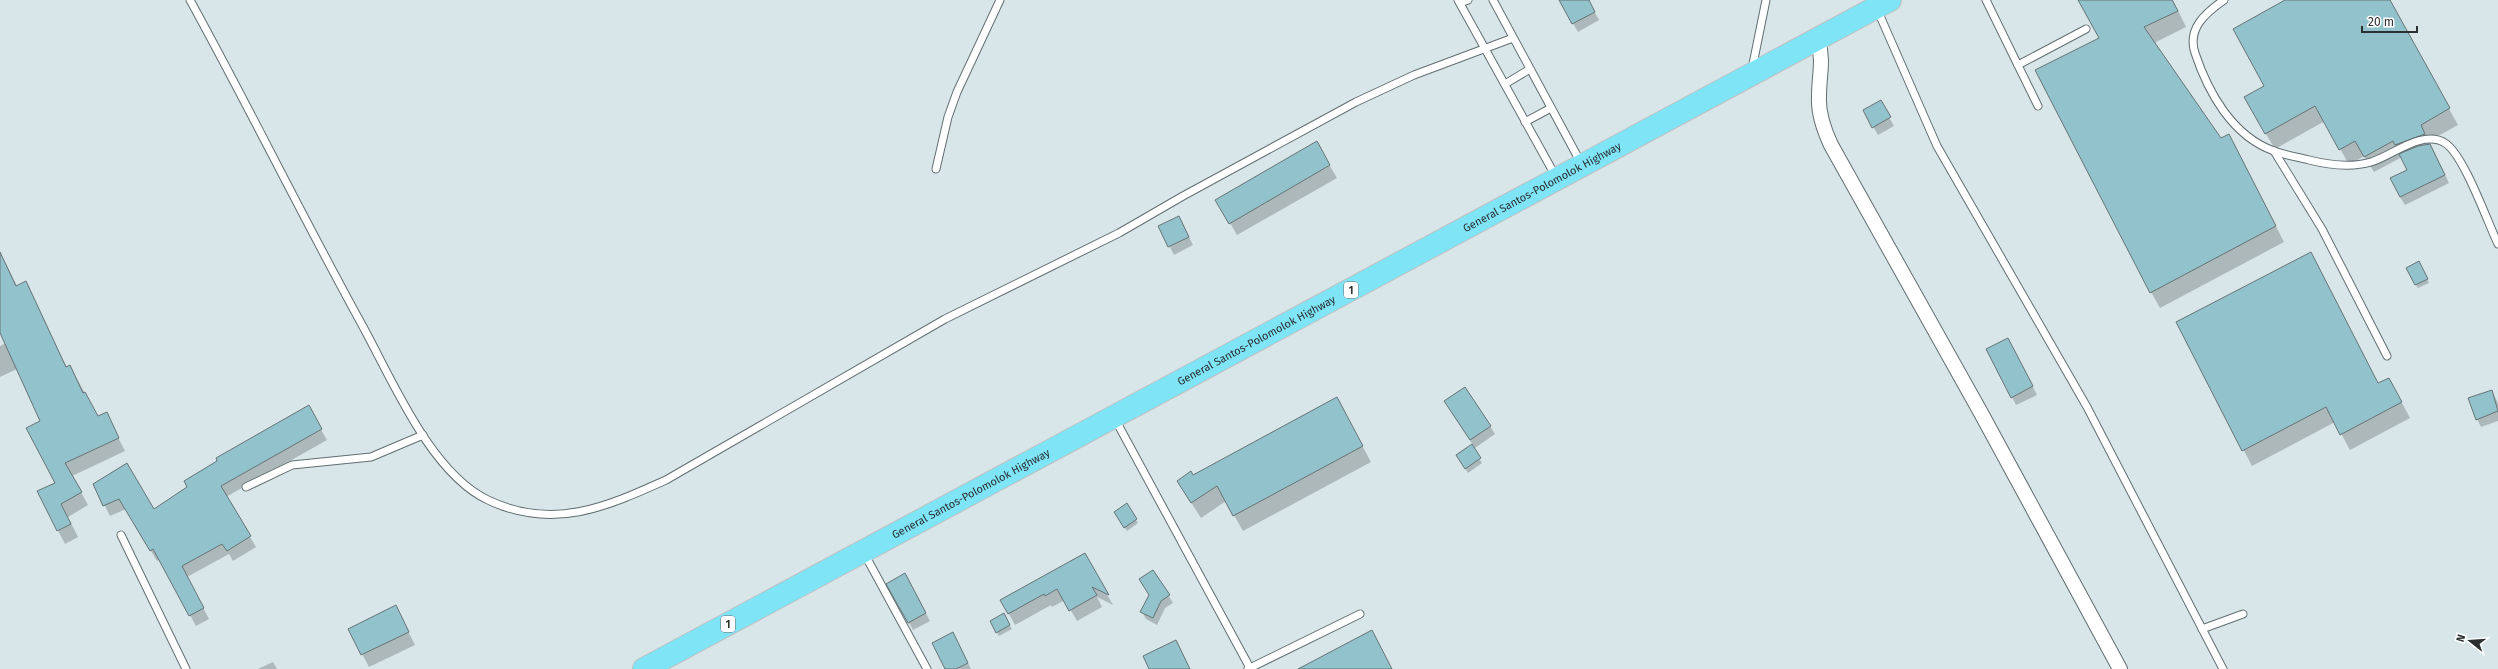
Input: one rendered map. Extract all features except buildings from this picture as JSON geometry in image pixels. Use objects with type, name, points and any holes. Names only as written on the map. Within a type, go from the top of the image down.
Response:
[{"type":"highway","name":"General Santos-Polomolok Highway","points":[[644,669],[1113,416],[1583,167],[1883,4]]},
{"type":"street","points":[[1818,39],[1823,62],[1819,112],[1831,145],[1981,413],[2120,669]]},
{"type":"lane","points":[[190,0],[323,256],[423,435],[452,472],[469,487],[488,500],[514,510],[542,516],[566,516],[621,500],[666,480],[729,446],[945,319],[1119,233],[1356,102],[1414,75],[1486,50],[1513,38]]},
{"type":"lane","points":[[936,169],[948,117],[957,92],[1000,0]]},
{"type":"lane","points":[[1468,0],[1459,2],[1558,180]]},
{"type":"lane","points":[[1493,0],[1583,167]]},
{"type":"lane","points":[[1751,75],[1766,0]]},
{"type":"lane","points":[[1986,0],[2038,106]]},
{"type":"lane","points":[[2224,0],[2204,16],[2196,26],[2192,36],[2193,46],[2205,78],[2232,122],[2258,144],[2274,151],[2318,162],[2356,166],[2372,162],[2423,140],[2444,142],[2456,155],[2498,244]]},
{"type":"lane","points":[[1883,4],[1937,146],[2087,407],[2223,669]]},
{"type":"lane","points":[[2018,65],[2086,29]]},
{"type":"lane","points":[[1504,84],[1530,69]]},
{"type":"lane","points":[[1525,122],[1551,108]]},
{"type":"lane","points":[[2274,151],[2322,230],[2387,356]]},
{"type":"lane","points":[[1113,416],[1249,669],[1360,614]]},
{"type":"lane","points":[[246,487],[292,465],[372,457],[423,435]]},
{"type":"lane","points":[[121,534],[186,669]]},
{"type":"lane","points":[[863,551],[927,669]]},
{"type":"lane","points":[[2202,629],[2243,614]]}]
